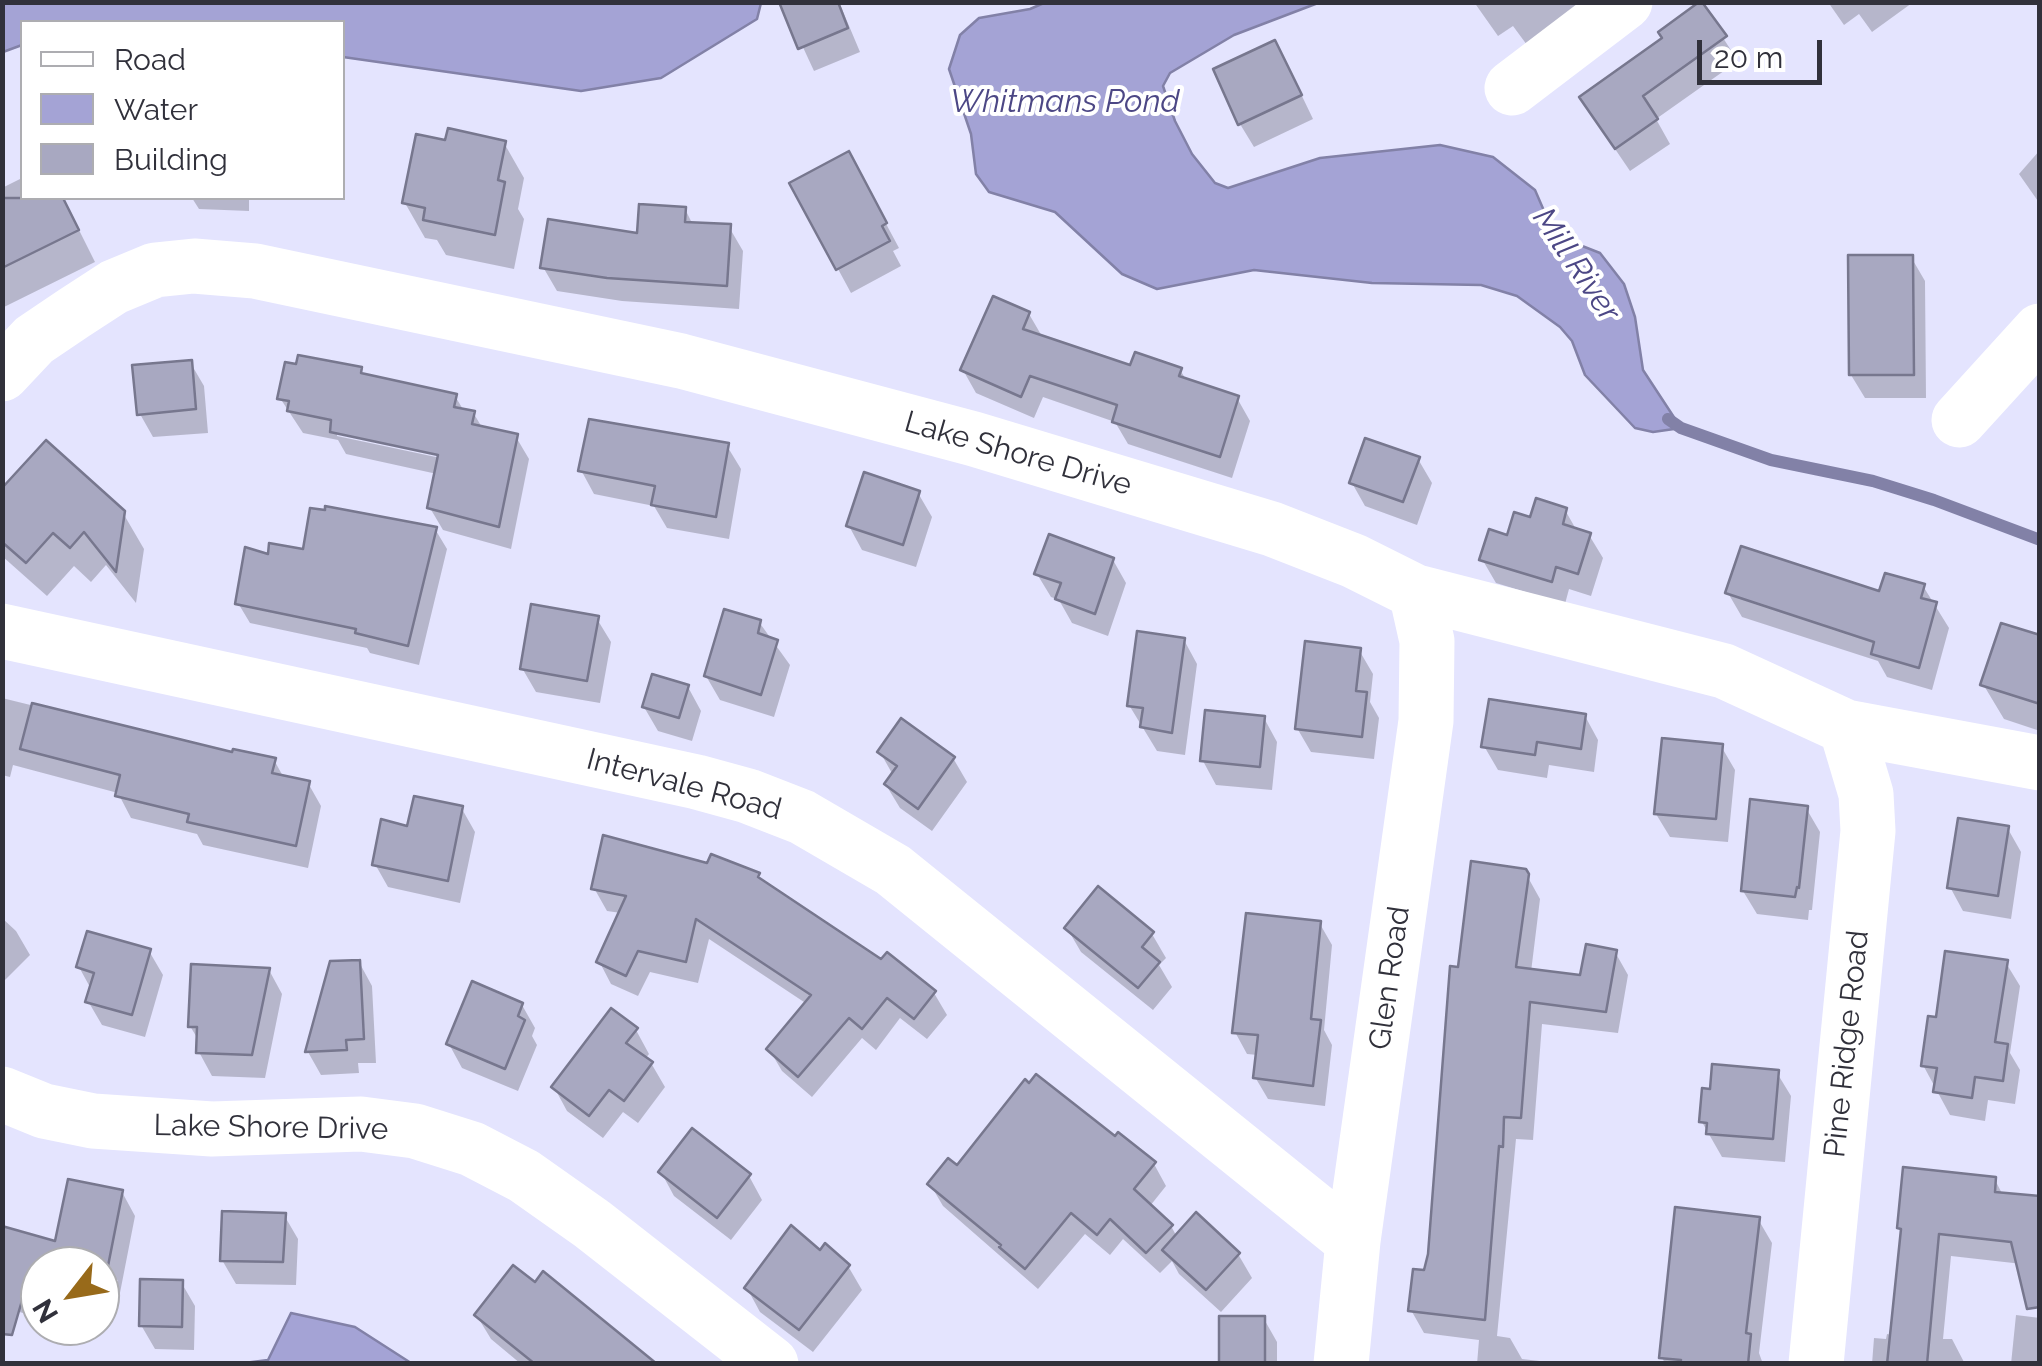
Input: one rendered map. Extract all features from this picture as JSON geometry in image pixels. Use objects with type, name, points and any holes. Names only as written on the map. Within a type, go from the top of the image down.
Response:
[{"type":"street","points":[[1512,88],[1625,2]]},
{"type":"street","name":"Lake Shore Drive","points":[[2,374],[34,340],[60,322],[114,288],[155,270],[194,266],[254,271],[682,361],[974,439],[1272,529],[1354,561],[1416,592],[1724,670],[1846,727],[2040,763]]},
{"type":"street","points":[[1959,420],[2038,333]]},
{"type":"street","name":"Glen Road","points":[[1341,1364],[1352,1241],[1426,722],[1427,641],[1416,592]]},
{"type":"street","name":"Intervale Road","points":[[2,631],[697,782],[802,817],[894,870],[1352,1241]]},
{"type":"street","name":"Pine Ridge Road","points":[[1816,1364],[1868,830],[1866,794],[1846,727]]},
{"type":"street","name":"Lake Shore Drive","points":[[2,1094],[44,1111],[93,1121],[212,1129],[361,1124],[415,1131],[472,1149],[524,1176],[592,1224],[771,1364]]},
{"type":"water","points":[[3,2],[761,2],[757,19],[661,78],[581,91],[345,57],[345,20],[20,20],[20,46],[3,52]]},
{"type":"water","name":"Whitmans Pond","points":[[1044,3],[1318,3],[1234,35],[1170,73],[1163,86],[1175,121],[1192,154],[1215,183],[1228,188],[1320,158],[1440,145],[1493,157],[1535,190],[1551,227],[1572,242],[1600,253],[1624,284],[1635,317],[1643,370],[1681,428],[1653,432],[1635,428],[1585,375],[1572,341],[1560,327],[1517,296],[1481,285],[1372,283],[1254,270],[1157,289],[1122,274],[1055,212],[989,192],[976,174],[971,134],[949,69],[960,35],[979,18]]},
{"type":"water","points":[[291,1313],[355,1327],[411,1363],[244,1363],[268,1360]]},
{"type":"building","points":[[779,2],[838,2],[848,28],[798,49]]},
{"type":"building","points":[[1699,2],[1727,36],[1643,96],[1658,119],[1615,149],[1579,97],[1662,38],[1658,32]]},
{"type":"building","points":[[1275,40],[1302,95],[1238,125],[1213,69]]},
{"type":"building","points":[[448,128],[506,141],[498,180],[505,182],[495,235],[423,220],[425,208],[402,203],[416,134],[445,140]]},
{"type":"building","points":[[849,151],[887,223],[882,226],[890,241],[836,270],[789,183]]},
{"type":"building","points":[[2,198],[64,200],[79,230],[2,268]]},
{"type":"building","points":[[639,204],[686,207],[685,222],[731,224],[727,286],[607,278],[540,268],[548,219],[637,233]]},
{"type":"building","points":[[1848,255],[1913,255],[1914,375],[1849,375]]},
{"type":"building","points":[[993,296],[1030,312],[1023,329],[1130,365],[1135,352],[1182,368],[1179,376],[1239,396],[1220,457],[1112,422],[1117,405],[1030,376],[1021,397],[960,370]]},
{"type":"building","points":[[298,355],[362,367],[361,373],[457,394],[454,407],[475,411],[472,424],[518,434],[499,527],[427,508],[438,455],[330,432],[331,420],[287,411],[289,401],[277,399],[285,362],[296,364]]},
{"type":"building","points":[[192,360],[196,409],[137,415],[132,365]]},
{"type":"building","points":[[589,419],[729,443],[716,517],[651,505],[655,486],[578,471]]},
{"type":"building","points":[[1365,438],[1420,457],[1403,502],[1349,483]]},
{"type":"building","points":[[46,440],[125,511],[116,572],[84,532],[70,548],[53,533],[26,563],[2,542],[2,488]]},
{"type":"building","points":[[864,472],[920,491],[903,545],[846,526]]},
{"type":"building","points":[[1536,498],[1567,508],[1563,524],[1591,533],[1578,574],[1556,567],[1552,582],[1479,560],[1489,529],[1507,535],[1514,512],[1530,517]]},
{"type":"building","points":[[325,506],[437,527],[408,646],[355,633],[356,629],[235,604],[245,547],[268,554],[269,543],[303,549],[310,508],[325,510]]},
{"type":"building","points":[[1049,534],[1114,558],[1095,614],[1055,599],[1061,583],[1034,574]]},
{"type":"building","points":[[1741,546],[1879,591],[1885,573],[1925,584],[1921,598],[1937,602],[1919,668],[1871,654],[1874,642],[1725,593]]},
{"type":"building","points":[[531,604],[599,616],[587,681],[520,669]]},
{"type":"building","points":[[724,609],[761,620],[758,633],[778,640],[761,695],[704,676]]},
{"type":"building","points":[[2001,623],[2040,635],[2040,704],[1980,685]]},
{"type":"building","points":[[1137,631],[1185,638],[1172,733],[1140,727],[1143,708],[1127,706]]},
{"type":"building","points":[[1305,641],[1361,648],[1356,691],[1367,692],[1362,737],[1295,729]]},
{"type":"building","points":[[652,674],[689,685],[679,718],[642,707]]},
{"type":"building","points":[[1489,699],[1586,714],[1581,749],[1537,742],[1535,755],[1481,747]]},
{"type":"building","points":[[32,703],[232,752],[233,749],[276,758],[272,773],[310,781],[296,846],[187,822],[189,814],[115,796],[120,775],[20,749]]},
{"type":"building","points":[[1205,710],[1265,716],[1260,767],[1200,761]]},
{"type":"building","points":[[901,718],[955,757],[918,809],[884,784],[897,766],[877,752]]},
{"type":"building","points":[[1662,738],[1723,744],[1716,819],[1654,814]]},
{"type":"building","points":[[414,796],[463,806],[448,881],[372,865],[381,819],[407,826]]},
{"type":"building","points":[[1750,799],[1808,806],[1795,897],[1741,891]]},
{"type":"building","points":[[1958,818],[2009,826],[1998,896],[1947,888]]},
{"type":"building","points":[[603,835],[707,863],[711,854],[760,873],[758,877],[881,959],[887,952],[936,991],[914,1019],[887,998],[862,1029],[849,1018],[798,1077],[766,1049],[811,995],[696,919],[686,962],[638,951],[626,976],[596,962],[626,896],[591,889]]},
{"type":"building","points":[[1471,861],[1526,869],[1529,874],[1516,967],[1580,975],[1586,944],[1617,950],[1606,1012],[1530,1002],[1521,1118],[1504,1117],[1503,1147],[1499,1146],[1485,1320],[1408,1311],[1413,1269],[1424,1270],[1428,1254],[1450,966],[1458,967]]},
{"type":"building","points":[[1098,886],[1154,932],[1142,947],[1160,962],[1138,988],[1064,928]]},
{"type":"building","points":[[1246,913],[1321,921],[1311,1019],[1321,1020],[1313,1086],[1253,1078],[1258,1035],[1232,1033]]},
{"type":"building","points":[[87,931],[151,949],[132,1015],[85,1002],[94,973],[76,967]]},
{"type":"building","points":[[1945,951],[2008,960],[1995,1042],[2008,1044],[2003,1081],[1975,1077],[1972,1098],[1933,1092],[1937,1068],[1921,1066],[1928,1016],[1936,1017]]},
{"type":"building","points":[[360,960],[364,1039],[346,1040],[347,1050],[305,1052],[330,961]]},
{"type":"building","points":[[191,964],[270,968],[252,1055],[196,1053],[197,1027],[188,1027]]},
{"type":"building","points":[[472,981],[523,1003],[518,1016],[525,1020],[505,1069],[446,1044]]},
{"type":"building","points":[[611,1008],[638,1028],[626,1043],[653,1062],[624,1101],[609,1090],[589,1116],[551,1087]]},
{"type":"building","points":[[1712,1064],[1779,1070],[1773,1139],[1706,1134],[1707,1123],[1699,1122],[1702,1088],[1710,1089]]},
{"type":"building","points":[[1036,1074],[1115,1136],[1118,1132],[1156,1162],[1134,1189],[1173,1225],[1146,1253],[1110,1219],[1097,1235],[1071,1213],[1025,1269],[927,1184],[948,1158],[957,1165],[1025,1079],[1029,1083]]},
{"type":"building","points":[[692,1128],[751,1174],[717,1218],[658,1172]]},
{"type":"building","points":[[1903,1167],[1996,1177],[1995,1192],[2040,1196],[2040,1307],[2027,1309],[2011,1242],[1939,1234],[1927,1364],[1887,1364],[1901,1229],[1897,1228]]},
{"type":"building","points":[[68,1179],[123,1190],[112,1246],[20,1246],[20,1307],[12,1335],[2,1334],[2,1226],[55,1241]]},
{"type":"building","points":[[1675,1207],[1760,1217],[1746,1333],[1751,1334],[1748,1364],[1680,1364],[1681,1360],[1659,1358]]},
{"type":"building","points":[[222,1211],[286,1213],[283,1262],[220,1261]]},
{"type":"building","points":[[1196,1212],[1240,1253],[1206,1290],[1162,1250]]},
{"type":"building","points":[[791,1225],[820,1250],[825,1243],[850,1265],[799,1330],[744,1288]]},
{"type":"building","points":[[513,1265],[535,1282],[543,1271],[657,1364],[535,1364],[474,1315]]},
{"type":"building","points":[[140,1279],[183,1280],[182,1327],[139,1326]]},
{"type":"building","points":[[1219,1316],[1265,1316],[1265,1364],[1219,1364]]},
{"type":"waterway","name":"Mill River","points":[[1668,419],[1681,428],[1771,460],[1873,481],[2040,540]]}]
